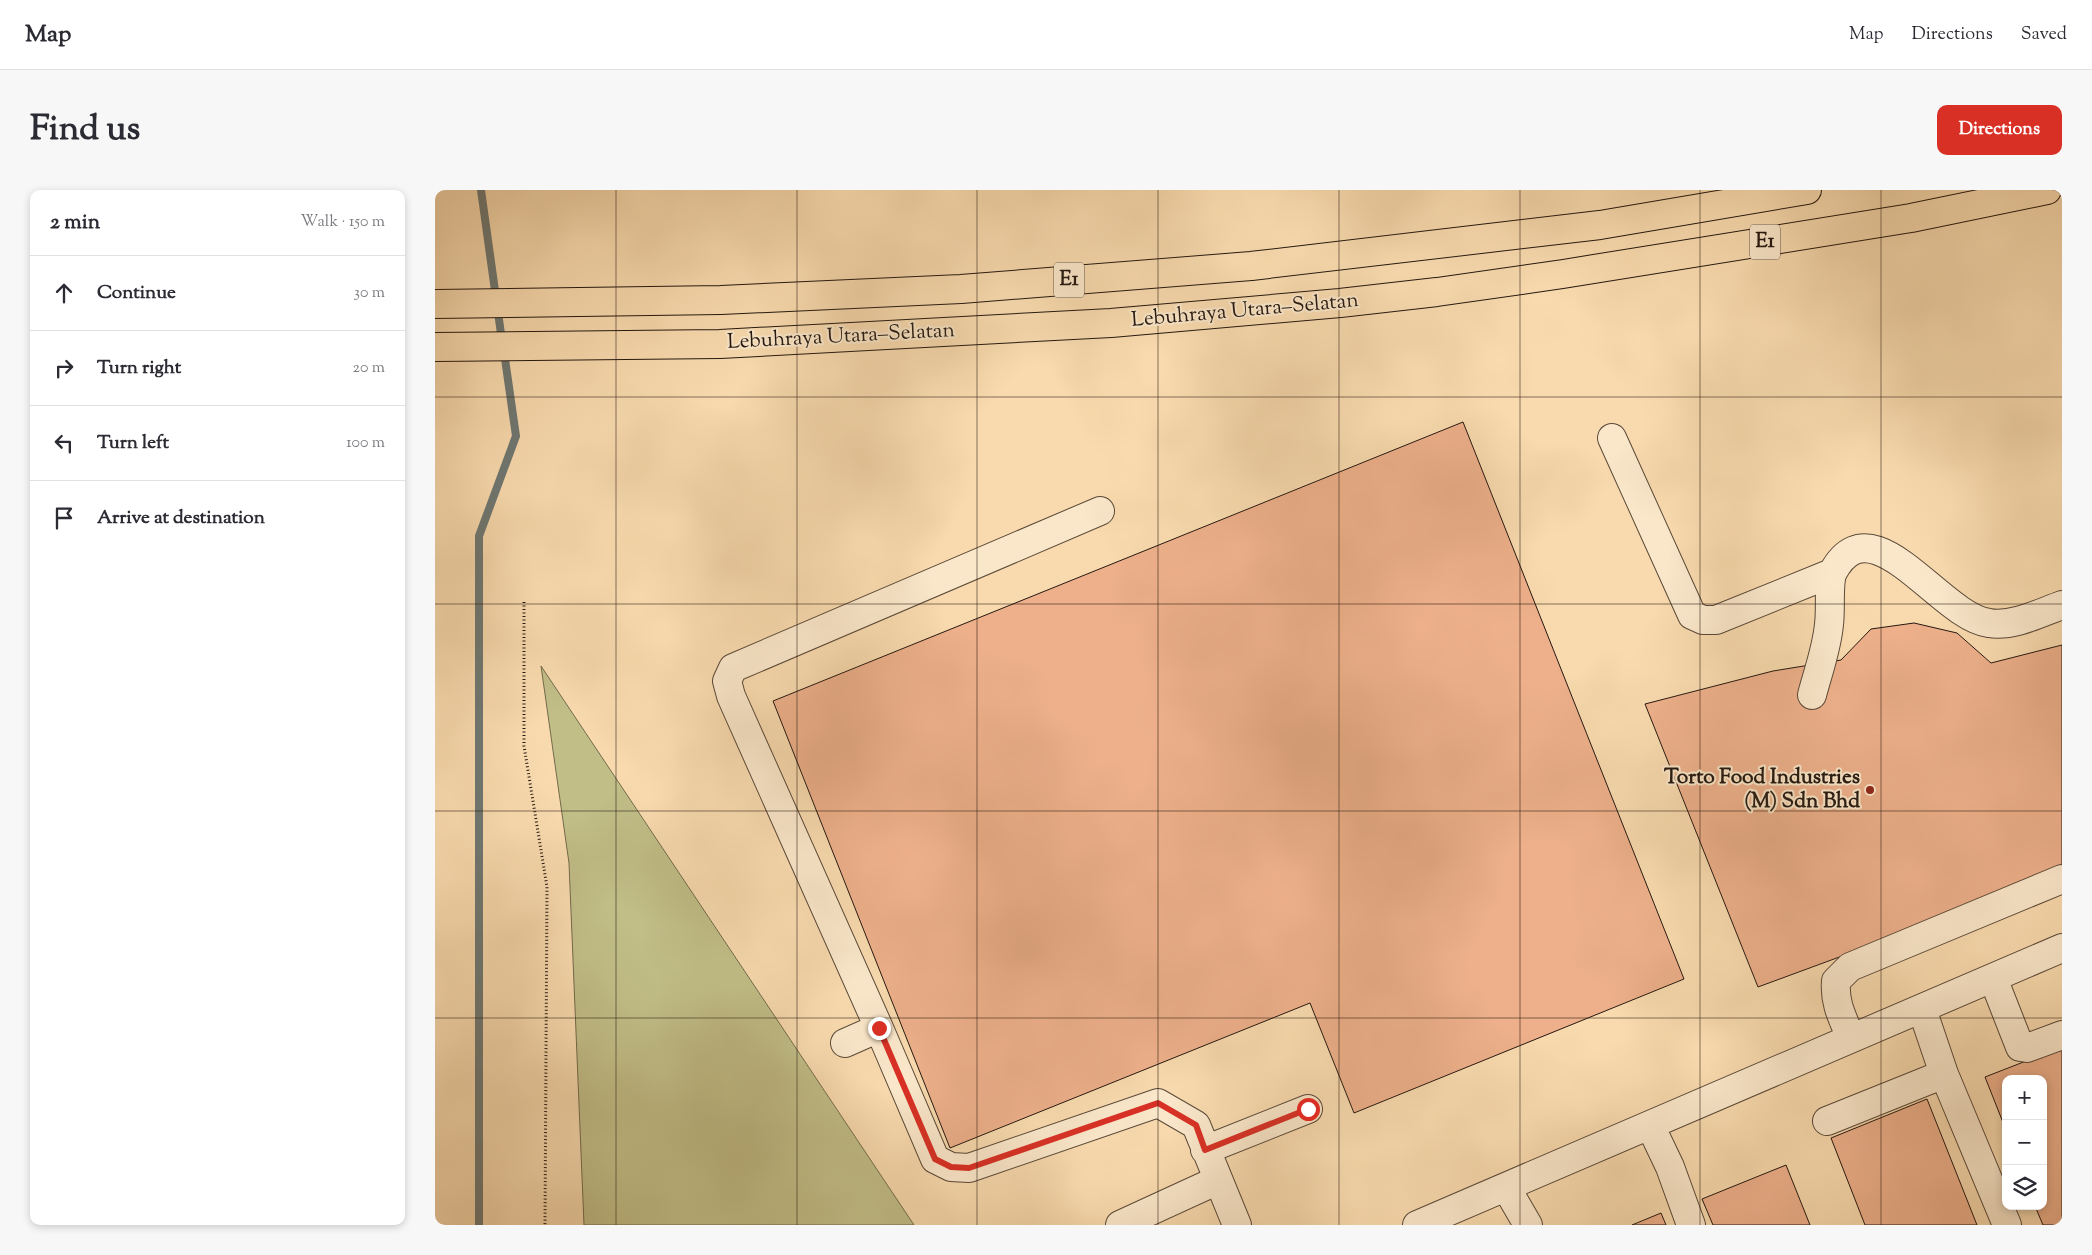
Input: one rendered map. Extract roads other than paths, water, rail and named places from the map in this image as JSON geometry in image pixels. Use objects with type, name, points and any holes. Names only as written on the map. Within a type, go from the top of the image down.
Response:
[{"type":"highway","name":"Lebuhraya Utara–Selatan","points":[[435,304],[721,300],[961,289],[1251,266],[1600,225],[1807,190]]},
{"type":"highway","name":"Lebuhraya Utara–Selatan","points":[[435,347],[720,344],[1111,323],[1340,303],[1582,272],[1911,218],[2047,190]]},
{"type":"street","points":[[1612,438],[1692,615],[1703,620],[1717,620],[1832,573]]},
{"type":"street","points":[[1100,510],[733,668],[727,681],[731,696],[879,1028],[935,1159],[951,1167],[969,1168],[1158,1103],[1196,1125],[1237,1225]]},
{"type":"street","points":[[1812,694],[1829,626],[1832,573],[1845,554],[1865,547],[1889,553],[1959,612],[1989,623],[2016,621],[2062,605]]},
{"type":"street","points":[[1851,1038],[1838,1008],[1835,994],[1836,981],[1850,968],[2062,879]]},
{"type":"street","points":[[1417,1225],[2062,948]]},
{"type":"street","points":[[1993,978],[2020,1047],[2027,1048],[2062,1035]]},
{"type":"street","points":[[1922,1009],[1944,1074],[2007,1225]]},
{"type":"street","points":[[845,1043],[879,1028]]},
{"type":"street","points":[[1827,1121],[1944,1074]]},
{"type":"street","points":[[1205,1150],[1308,1109]]},
{"type":"street","points":[[1650,1125],[1670,1167],[1691,1225]]},
{"type":"street","points":[[1120,1225],[1218,1180]]},
{"type":"street","points":[[1506,1187],[1528,1225]]},
{"type":"waterway","points":[[481,190],[502,341]]},
{"type":"waterway","points":[[479,1225],[479,536],[516,436],[504,352]]},
{"type":"place","name":"Torto Food Industries (M) Sdn Bhd","points":[[1870,790]]}]
